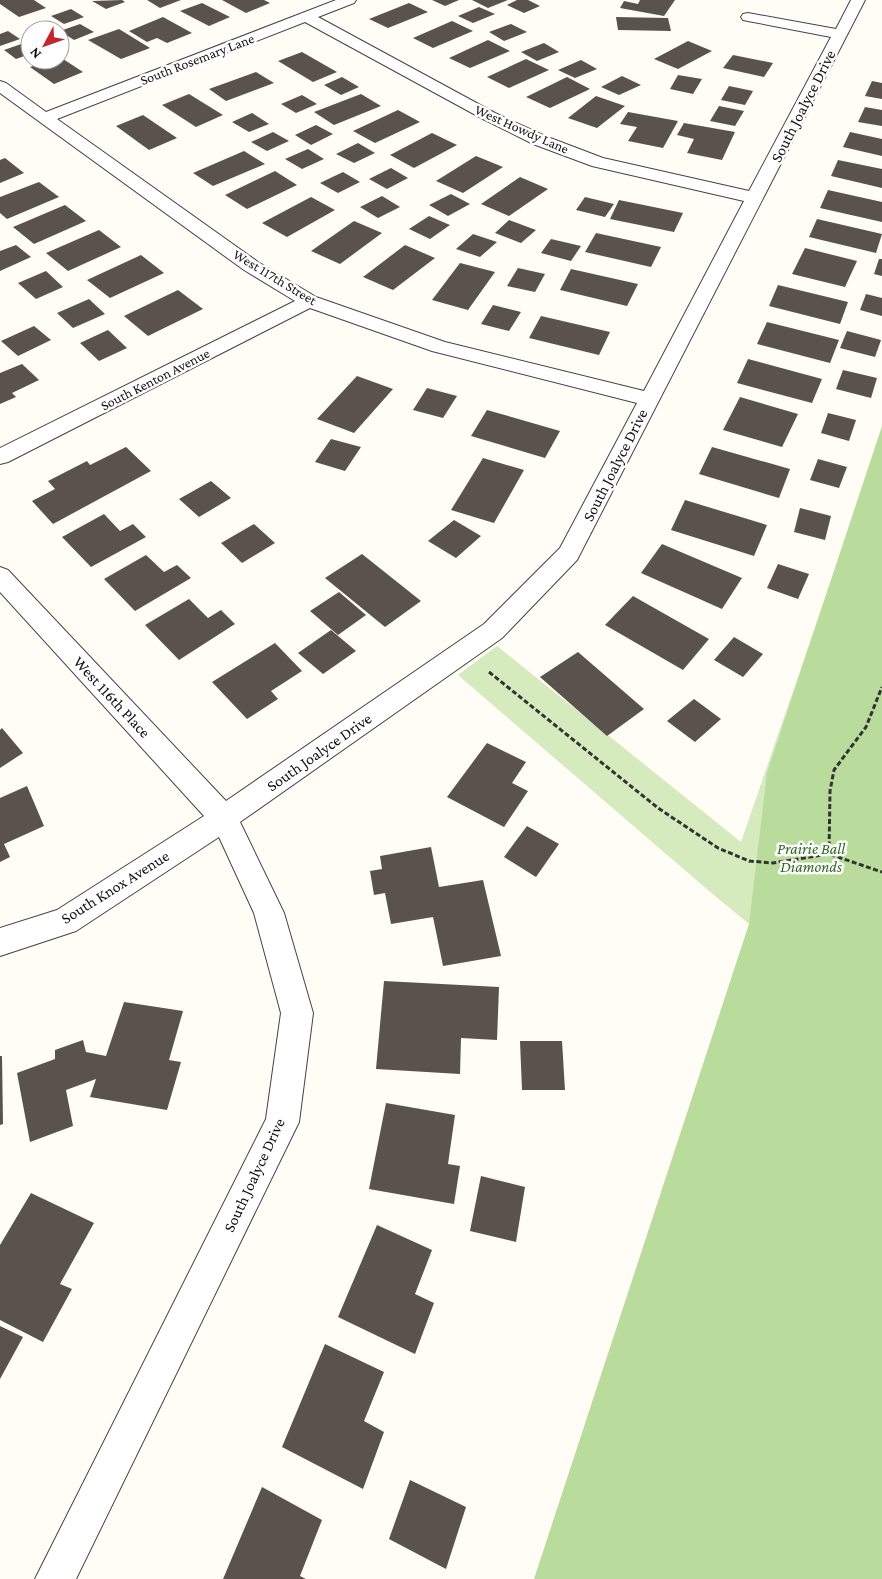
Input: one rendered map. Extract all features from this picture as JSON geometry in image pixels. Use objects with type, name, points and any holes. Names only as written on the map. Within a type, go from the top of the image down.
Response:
[{"type":"street","name":"South Rosemary Lane","points":[[45,118],[349,0]]},
{"type":"street","name":"South Joalyce Drive","points":[[55,1579],[282,1122],[297,1013],[269,913],[224,818],[493,631],[569,554],[858,0]]},
{"type":"street","name":"West Howdy Lane","points":[[306,17],[489,116],[539,140],[598,162],[755,198]]},
{"type":"street","points":[[748,17],[840,34]]},
{"type":"street","name":"West 117th Street","points":[[0,86],[251,266],[309,300],[439,347],[649,399]]},
{"type":"street","name":"South Kenton Avenue","points":[[0,457],[309,300]]},
{"type":"street","name":"West 116th Place","points":[[0,576],[224,818]]},
{"type":"street","name":"South Knox Avenue","points":[[0,942],[65,921],[224,818]]},
{"type":"path","points":[[464,652],[658,808],[718,848],[749,861],[773,863],[829,854],[882,872]]},
{"type":"path","points":[[829,854],[832,833],[828,800],[835,768],[858,739],[877,706],[882,688]]},
{"type":"green space","name":"Prairie Ball Diamonds","points":[[882,426],[882,1579],[534,1579],[749,924],[767,773]]},
{"type":"green space","points":[[846,537],[749,924],[458,675],[497,646],[741,842]]},
{"type":"building","points":[[0,0],[34,0],[46,8],[19,17],[0,4]]},
{"type":"building","points":[[122,0],[125,2],[106,9],[92,1]]},
{"type":"building","points":[[147,0],[181,0],[160,8]]},
{"type":"building","points":[[222,0],[264,0],[270,3],[246,13]]},
{"type":"building","points":[[432,0],[459,0],[445,6]]},
{"type":"building","points":[[472,0],[508,0],[488,8]]},
{"type":"building","points":[[517,0],[528,0],[540,6],[524,13],[507,5]]},
{"type":"building","points":[[640,0],[675,0],[664,16],[620,8],[624,1],[638,4]]},
{"type":"building","points":[[202,3],[230,17],[209,26],[180,11]]},
{"type":"building","points":[[409,3],[428,12],[388,28],[369,19]]},
{"type":"building","points":[[479,7],[495,14],[473,23],[458,16]]},
{"type":"building","points":[[71,9],[84,17],[70,22],[70,20],[58,20],[51,16]]},
{"type":"building","points":[[163,17],[192,33],[167,43],[157,38],[147,42],[129,31]]},
{"type":"building","points":[[616,17],[668,18],[671,31],[618,30]]},
{"type":"building","points":[[452,21],[473,31],[433,48],[413,38]]},
{"type":"building","points":[[80,24],[94,32],[74,40],[70,37],[70,28]]},
{"type":"building","points":[[511,24],[527,32],[504,41],[489,32]]},
{"type":"building","points":[[119,29],[150,48],[121,59],[88,40]]},
{"type":"building","points":[[8,31],[20,39],[0,46],[0,34]]},
{"type":"building","points":[[488,40],[510,51],[470,68],[449,58]]},
{"type":"building","points":[[688,41],[712,51],[678,69],[654,59]]},
{"type":"building","points":[[544,43],[559,52],[537,61],[521,52]]},
{"type":"building","points":[[20,44],[20,58],[16,59],[4,50]]},
{"type":"building","points":[[302,52],[337,72],[313,82],[278,61]]},
{"type":"building","points":[[733,55],[773,63],[764,77],[723,68]]},
{"type":"building","points":[[526,59],[549,70],[509,88],[487,77]]},
{"type":"building","points":[[581,60],[597,69],[575,78],[558,70]]},
{"type":"building","points":[[70,64],[83,72],[54,84],[34,70],[70,70]]},
{"type":"building","points":[[256,72],[274,83],[226,101],[209,89]]},
{"type":"building","points":[[678,75],[702,79],[693,94],[670,89]]},
{"type":"building","points":[[622,76],[641,85],[619,95],[601,87]]},
{"type":"building","points":[[342,77],[359,87],[341,95],[324,85]]},
{"type":"building","points":[[567,77],[590,89],[550,108],[526,97]]},
{"type":"building","points":[[872,81],[882,83],[882,99],[865,96]]},
{"type":"building","points":[[729,86],[753,91],[745,105],[721,100]]},
{"type":"building","points":[[189,94],[223,115],[196,127],[162,105]]},
{"type":"building","points":[[361,94],[381,106],[334,125],[314,112]]},
{"type":"building","points":[[302,95],[317,104],[296,113],[281,104]]},
{"type":"building","points":[[596,96],[625,106],[597,128],[568,118]]},
{"type":"building","points":[[719,106],[744,111],[735,126],[710,121]]},
{"type":"building","points":[[865,107],[882,110],[882,126],[858,122]]},
{"type":"building","points":[[398,110],[420,122],[375,143],[353,131]]},
{"type":"building","points":[[628,112],[678,121],[663,148],[628,141],[637,127],[620,124]]},
{"type":"building","points":[[252,113],[269,124],[249,132],[232,122]]},
{"type":"building","points":[[143,115],[177,138],[149,150],[116,126]]},
{"type":"building","points":[[684,123],[735,132],[722,160],[687,153],[694,139],[677,135]]},
{"type":"building","points":[[316,125],[333,134],[311,145],[295,135]]},
{"type":"building","points":[[273,132],[289,141],[267,151],[251,142]]},
{"type":"building","points":[[850,132],[882,139],[882,156],[843,147]]},
{"type":"building","points":[[432,133],[457,145],[414,168],[390,155]]},
{"type":"building","points":[[358,143],[375,153],[354,163],[336,154]]},
{"type":"building","points":[[308,149],[324,159],[302,169],[285,159]]},
{"type":"building","points":[[244,151],[265,164],[213,186],[193,173]]},
{"type":"building","points":[[476,156],[503,167],[463,193],[436,181]]},
{"type":"building","points":[[5,158],[24,173],[0,183],[0,160]]},
{"type":"building","points":[[838,160],[882,169],[882,188],[831,176]]},
{"type":"building","points":[[391,168],[408,178],[387,189],[369,179]]},
{"type":"building","points":[[275,171],[297,185],[247,209],[225,195]]},
{"type":"building","points":[[343,172],[360,182],[338,193],[320,183]]},
{"type":"building","points":[[520,177],[548,189],[509,216],[481,204]]},
{"type":"building","points":[[39,182],[59,197],[7,219],[0,213],[0,197]]},
{"type":"building","points":[[828,190],[882,202],[882,222],[820,208]]},
{"type":"building","points":[[451,194],[470,204],[448,216],[429,205]]},
{"type":"building","points":[[382,196],[400,207],[378,218],[360,207]]},
{"type":"building","points":[[311,197],[335,210],[287,237],[262,223]]},
{"type":"building","points":[[585,197],[614,204],[605,217],[576,210]]},
{"type":"building","points":[[619,200],[683,213],[674,232],[610,219]]},
{"type":"building","points":[[65,205],[86,221],[34,244],[13,227]]},
{"type":"building","points":[[429,216],[450,225],[430,239],[409,229]]},
{"type":"building","points":[[817,219],[882,234],[876,253],[809,237]]},
{"type":"building","points":[[509,220],[536,230],[521,243],[495,233]]},
{"type":"building","points":[[354,221],[382,233],[340,264],[311,251]]},
{"type":"building","points":[[99,230],[121,247],[68,271],[46,253]]},
{"type":"building","points":[[596,233],[661,247],[651,267],[585,252]]},
{"type":"building","points":[[473,234],[497,242],[480,257],[456,249]]},
{"type":"building","points":[[551,239],[581,246],[571,261],[541,253]]},
{"type":"building","points":[[16,245],[31,257],[0,271],[0,251]]},
{"type":"building","points":[[405,245],[435,258],[393,290],[363,277]]},
{"type":"building","points":[[805,248],[857,261],[845,287],[792,274]]},
{"type":"building","points":[[141,255],[164,273],[110,298],[87,280]]},
{"type":"building","points":[[879,259],[882,259],[882,276],[874,274]]},
{"type":"building","points":[[460,263],[495,272],[468,310],[432,300]]},
{"type":"building","points":[[518,268],[545,274],[535,292],[507,286]]},
{"type":"building","points":[[571,269],[638,284],[627,306],[560,290]]},
{"type":"building","points":[[46,271],[63,287],[36,299],[18,283]]},
{"type":"building","points":[[778,285],[848,302],[840,324],[769,306]]},
{"type":"building","points":[[178,290],[203,309],[148,336],[124,316]]},
{"type":"building","points":[[866,294],[882,298],[882,316],[860,310]]},
{"type":"building","points":[[89,299],[105,314],[73,328],[57,313]]},
{"type":"building","points":[[493,305],[521,312],[509,331],[481,324]]},
{"type":"building","points":[[541,316],[610,332],[599,355],[529,338]]},
{"type":"building","points":[[767,322],[839,340],[830,363],[757,344]]},
{"type":"building","points":[[34,326],[51,340],[18,356],[1,341]]},
{"type":"building","points":[[108,330],[127,348],[99,361],[80,343]]},
{"type":"building","points":[[847,331],[881,340],[875,357],[840,348]]},
{"type":"building","points":[[748,359],[822,379],[812,403],[737,383]]},
{"type":"building","points":[[22,364],[39,380],[12,393],[16,397],[0,404],[0,373]]},
{"type":"building","points":[[843,370],[877,378],[871,398],[836,389]]},
{"type":"building","points":[[357,376],[393,389],[354,433],[317,419]]},
{"type":"building","points":[[427,388],[457,396],[443,418],[413,410]]},
{"type":"building","points":[[740,397],[798,414],[782,447],[723,430]]},
{"type":"building","points":[[487,410],[560,431],[545,458],[471,436]]},
{"type":"building","points":[[828,413],[856,420],[849,441],[821,433]]},
{"type":"building","points":[[331,439],[361,447],[345,471],[315,462]]},
{"type":"building","points":[[126,447],[151,471],[53,524],[32,501],[55,489],[48,481],[87,461],[90,465]]},
{"type":"building","points":[[712,447],[790,469],[779,498],[699,474]]},
{"type":"building","points":[[483,458],[524,470],[494,523],[451,510]]},
{"type":"building","points":[[818,459],[847,467],[839,488],[810,480]]},
{"type":"building","points":[[211,481],[231,498],[199,517],[179,499]]},
{"type":"building","points":[[685,500],[767,525],[754,556],[671,530]]},
{"type":"building","points":[[800,508],[831,516],[825,540],[794,532]]},
{"type":"building","points":[[104,514],[120,531],[133,524],[146,537],[91,567],[62,537]]},
{"type":"building","points":[[454,520],[481,536],[456,558],[428,541]]},
{"type":"building","points":[[254,524],[275,543],[242,563],[221,543]]},
{"type":"building","points":[[662,544],[742,578],[722,609],[641,573]]},
{"type":"building","points":[[362,554],[421,601],[385,627],[325,578]]},
{"type":"building","points":[[146,555],[164,572],[177,565],[191,578],[135,611],[104,579]]},
{"type":"building","points":[[778,564],[809,574],[798,599],[767,588]]},
{"type":"building","points":[[339,592],[366,615],[338,635],[310,611]]},
{"type":"building","points":[[633,596],[709,639],[683,670],[605,625]]},
{"type":"building","points":[[189,599],[208,618],[221,610],[235,624],[179,660],[145,625]]},
{"type":"building","points":[[331,630],[356,651],[323,674],[298,653]]},
{"type":"building","points":[[734,637],[763,654],[743,677],[714,660]]},
{"type":"building","points":[[275,643],[302,671],[271,691],[278,699],[247,719],[212,682]]},
{"type":"building","points":[[578,652],[644,709],[607,736],[540,677]]},
{"type":"building","points":[[694,699],[721,719],[695,742],[667,721]]},
{"type":"building","points":[[2,728],[23,753],[0,768],[0,730]]},
{"type":"building","points":[[487,743],[526,762],[512,783],[528,791],[504,827],[447,797]]},
{"type":"building","points":[[27,786],[44,826],[4,844],[10,857],[0,862],[0,798]]},
{"type":"building","points":[[527,826],[559,844],[536,877],[504,857]]},
{"type":"building","points":[[431,847],[439,887],[483,880],[501,956],[443,966],[433,917],[391,924],[385,893],[374,895],[370,871],[382,869],[380,856]]},
{"type":"building","points":[[384,981],[499,987],[497,1040],[461,1038],[460,1074],[376,1069]]},
{"type":"building","points":[[124,1002],[183,1011],[169,1060],[181,1062],[167,1110],[90,1097],[96,1079],[66,1090],[73,1126],[30,1142],[17,1073],[55,1059],[55,1050],[83,1040],[86,1052],[106,1056]]},
{"type":"building","points":[[520,1041],[562,1041],[565,1090],[522,1090]]},
{"type":"building","points":[[0,1056],[2,1056],[3,1124],[0,1125]]},
{"type":"building","points":[[386,1103],[455,1115],[448,1164],[460,1166],[454,1204],[369,1189]]},
{"type":"building","points":[[481,1176],[525,1187],[516,1242],[470,1231]]},
{"type":"building","points":[[31,1193],[94,1223],[60,1284],[72,1289],[43,1342],[0,1320],[0,1245]]},
{"type":"building","points":[[377,1225],[432,1250],[415,1294],[434,1303],[415,1354],[338,1317]]},
{"type":"building","points":[[0,1326],[23,1337],[0,1379]]},
{"type":"building","points":[[325,1344],[384,1372],[364,1421],[384,1432],[363,1489],[282,1447]]},
{"type":"building","points":[[410,1480],[466,1507],[446,1569],[389,1539]]},
{"type":"building","points":[[262,1487],[322,1520],[300,1576],[306,1579],[223,1579]]}]
